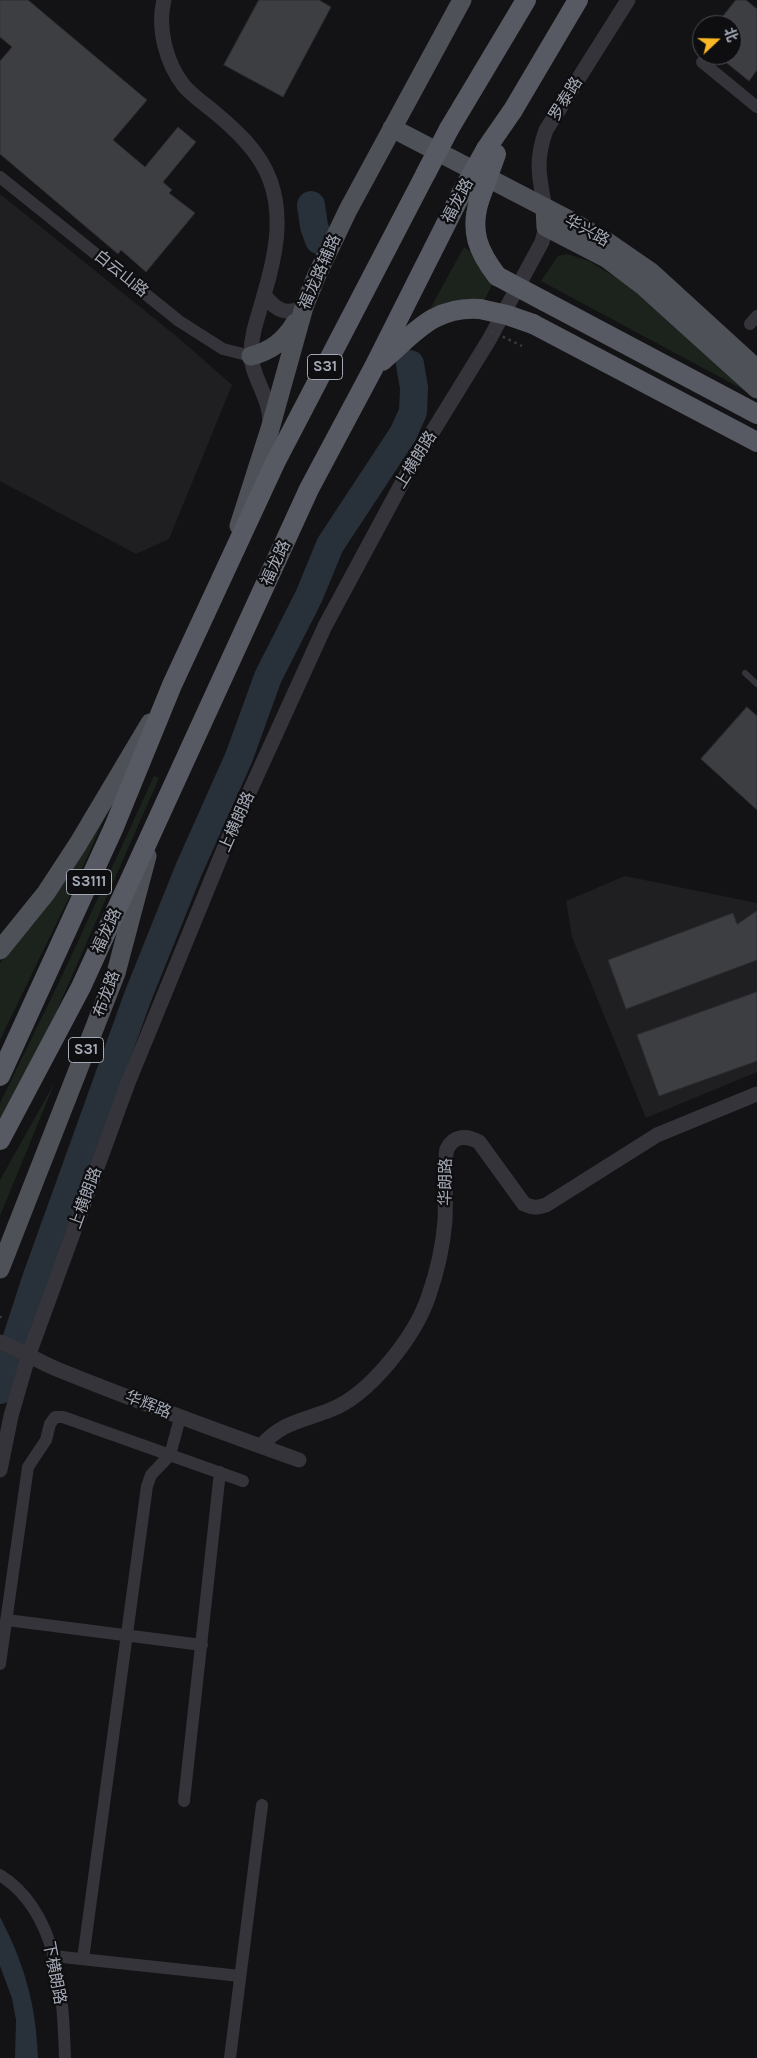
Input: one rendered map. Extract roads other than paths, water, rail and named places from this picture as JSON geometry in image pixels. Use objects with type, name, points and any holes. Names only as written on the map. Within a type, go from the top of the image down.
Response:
[{"type":"highway","name":"S31","points":[[172,686],[275,463],[426,173],[526,0]]},
{"type":"highway","name":"福龙路","points":[[0,1140],[81,987],[309,489],[374,367],[471,197],[491,152],[513,110],[578,0]]},
{"type":"highway","points":[[471,197],[478,244],[481,253],[497,276],[757,414]]},
{"type":"highway","points":[[374,367],[419,328],[444,313],[463,308],[501,313],[533,324],[757,442]]},
{"type":"highway","name":"S3111","points":[[0,1076],[114,828],[172,686]]},
{"type":"main road","name":"福龙路辅路","points":[[228,564],[270,429],[304,307],[348,210],[462,0]]},
{"type":"main road","name":"华兴路","points":[[392,128],[609,243],[651,272],[757,369]]},
{"type":"main road","name":"上横朗路","points":[[545,208],[546,227]]},
{"type":"main road","name":"华兴路","points":[[546,227],[606,258],[643,286],[757,389]]},
{"type":"main road","points":[[251,356],[274,348],[284,339],[304,307]]},
{"type":"main road","name":"S31","points":[[0,950],[46,893],[78,844],[172,686]]},
{"type":"main road","name":"布龙路","points":[[0,1269],[116,973],[155,826]]},
{"type":"street","points":[[163,0],[162,24],[164,43],[169,59],[184,85],[244,141],[260,160],[270,180],[276,203],[278,226],[276,250],[253,330],[251,356],[268,405],[270,429]]},
{"type":"street","name":"罗泰路","points":[[545,208],[538,164],[546,130],[628,0]]},
{"type":"street","points":[[706,65],[757,107]]},
{"type":"street","name":"白云山路","points":[[0,177],[179,321],[223,349],[251,356]]},
{"type":"street","name":"上横朗路","points":[[0,1470],[11,1416],[14,1348],[128,1083],[228,839],[324,626],[408,470],[489,340],[542,242],[546,227]]},
{"type":"street","points":[[264,295],[272,305],[280,310],[289,312],[304,307]]},
{"type":"street","name":"华朗路","points":[[261,1446],[271,1436],[290,1423],[331,1410],[355,1396],[375,1380],[397,1353],[415,1326],[429,1296],[440,1250],[445,1222],[446,1150],[455,1140],[460,1137],[471,1137],[479,1142],[524,1204],[533,1208],[546,1205],[657,1135],[757,1094]]},
{"type":"street","name":"华辉路","points":[[14,1348],[56,1369],[180,1418],[299,1460]]},
{"type":"street","points":[[0,1664],[28,1467],[46,1440],[50,1424],[55,1417],[62,1417],[243,1481]]},
{"type":"street","points":[[83,1959],[146,1486],[151,1475],[170,1455],[180,1418]]},
{"type":"street","points":[[184,1801],[220,1472]]},
{"type":"street","points":[[7,1620],[202,1645]]},
{"type":"street","points":[[230,2058],[262,1805]]},
{"type":"street","name":"下横朗路","points":[[0,1875],[38,1913],[53,1956],[64,2034],[65,2058]]},
{"type":"street","points":[[53,1956],[240,1976]]},
{"type":"lane","points":[[745,673],[757,684]]},
{"type":"waterway","points":[[311,205],[314,226],[319,240]]},
{"type":"waterway","points":[[0,1390],[36,1279],[138,996],[189,869],[239,757],[268,677],[309,596],[330,545],[403,434],[413,412],[414,388],[410,364]]}]
